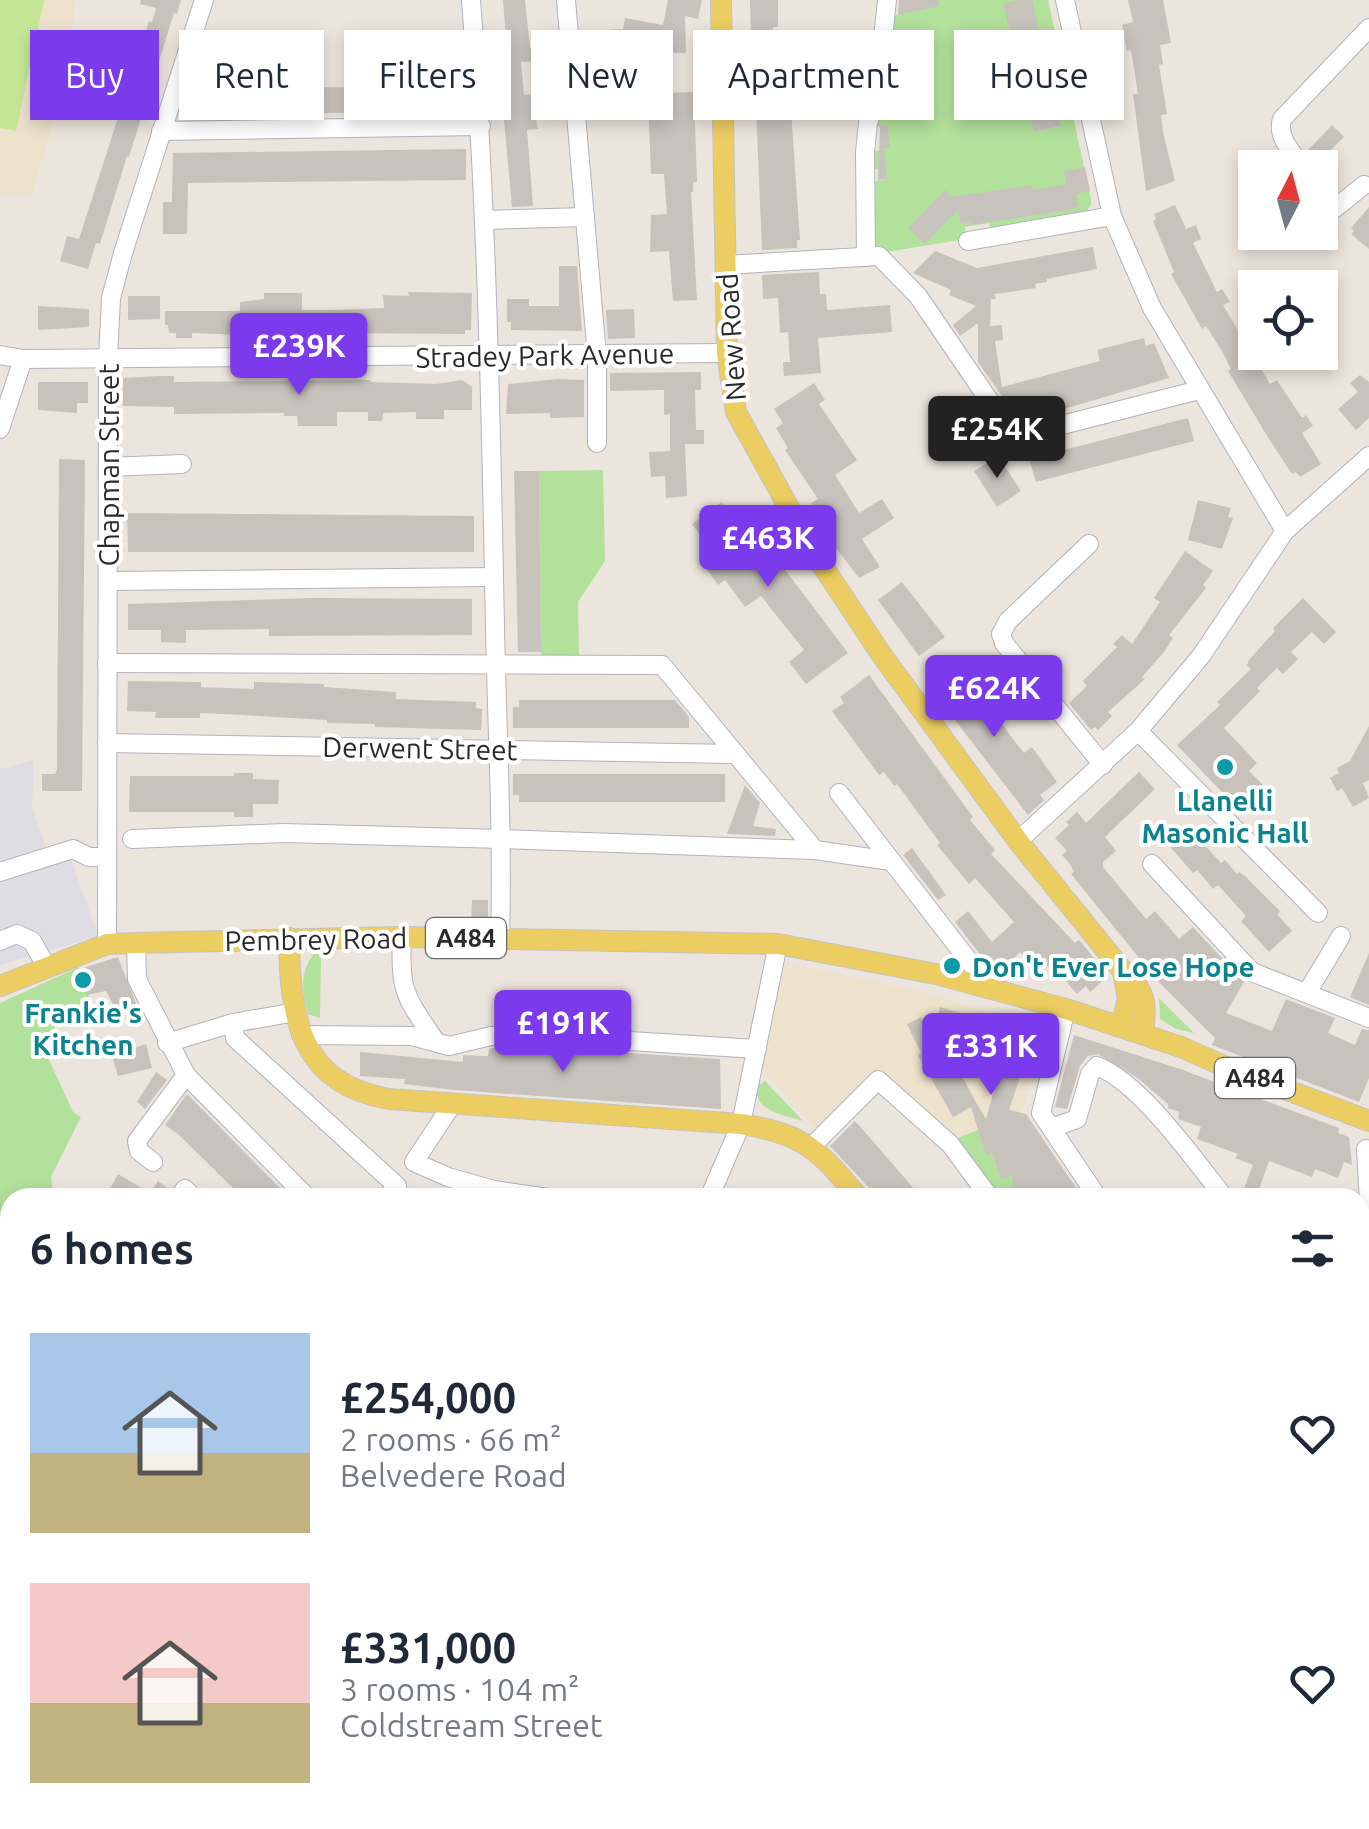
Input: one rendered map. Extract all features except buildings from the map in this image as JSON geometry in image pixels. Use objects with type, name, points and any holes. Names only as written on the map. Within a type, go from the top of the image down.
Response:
[{"type":"main road","name":"New Road","points":[[721,0],[714,61],[727,353],[736,412],[814,553],[881,654],[1018,841],[1139,984],[1145,998],[1143,1033]]},
{"type":"main road","name":"Pembrey Road","points":[[0,986],[107,944],[402,937],[778,944],[989,987]]},
{"type":"main road","points":[[289,938],[290,982],[301,1035],[314,1060],[340,1084],[370,1096],[779,1130],[812,1146],[850,1188]]},
{"type":"main road","points":[[1121,1027],[1128,999],[1124,970]]},
{"type":"main road","name":"A484","points":[[989,987],[1143,1033],[1369,1121]]},
{"type":"street","name":"Chapman Street","points":[[107,944],[111,298],[204,0]]},
{"type":"street","points":[[471,0],[486,220],[497,750],[503,839],[500,938]]},
{"type":"street","points":[[566,0],[569,30]]},
{"type":"street","points":[[866,257],[865,152],[868,123],[877,95],[888,0]]},
{"type":"street","points":[[1065,0],[1112,216],[1152,308],[1286,531]]},
{"type":"street","points":[[1290,150],[1279,128],[1282,119],[1369,28]]},
{"type":"street","points":[[576,120],[597,356],[598,443]]},
{"type":"street","points":[[161,131],[481,126]]},
{"type":"street","points":[[1338,207],[1364,185]]},
{"type":"street","points":[[968,241],[1112,216]]},
{"type":"street","points":[[486,220],[585,217]]},
{"type":"street","points":[[726,265],[879,256],[918,296],[1010,431],[1019,436],[1199,390]]},
{"type":"street","name":"Stradey Park Avenue","points":[[1,355],[24,359],[727,353]]},
{"type":"street","points":[[0,430],[24,359]]},
{"type":"street","points":[[1018,841],[1138,732],[1201,656],[1286,531],[1369,456]]},
{"type":"street","points":[[108,467],[182,464]]},
{"type":"street","points":[[1089,544],[1008,621],[1001,634],[1004,644],[1102,765]]},
{"type":"street","points":[[108,581],[494,577]]},
{"type":"street","points":[[107,663],[662,665],[815,850]]},
{"type":"street","points":[[1138,732],[1318,913]]},
{"type":"street","name":"Derwent Street","points":[[107,743],[734,754]]},
{"type":"street","points":[[839,793],[989,987]]},
{"type":"street","points":[[132,839],[284,833],[503,839],[815,850],[891,861]]},
{"type":"street","points":[[1,869],[73,849],[89,857],[107,857]]},
{"type":"street","points":[[1152,864],[1252,972],[1369,1018]]},
{"type":"street","points":[[0,940],[17,934],[32,942],[46,966]]},
{"type":"street","points":[[1308,991],[1341,936]]},
{"type":"street","points":[[402,937],[400,970],[404,994],[436,1042]]},
{"type":"street","points":[[136,943],[137,979],[186,1075],[298,1188]]},
{"type":"street","points":[[713,1188],[741,1124],[778,944]]},
{"type":"street","points":[[1066,1009],[1041,1113],[1091,1188]]},
{"type":"street","points":[[167,1043],[232,1023],[296,1012]]},
{"type":"street","points":[[232,1023],[235,1038],[394,1188]]},
{"type":"street","points":[[301,1035],[412,1036],[450,1046],[491,1036],[550,1036],[757,1049]]},
{"type":"street","points":[[1052,1128],[1077,1120],[1090,1074],[1098,1066],[1108,1070],[1155,1113],[1217,1188]]},
{"type":"street","points":[[154,1162],[139,1151],[137,1141],[186,1075]]},
{"type":"street","points":[[812,1146],[878,1080],[950,1144],[983,1188]]},
{"type":"street","points":[[453,1103],[414,1162],[448,1178],[486,1188]]},
{"type":"street","points":[[1366,1149],[1368,1188]]},
{"type":"shaded area","points":[[0,0],[74,0],[73,30],[30,30],[30,120],[54,120],[32,194],[0,196]]},
{"type":"shaded area","points":[[34,760],[32,808],[45,845],[52,862],[70,856],[98,936],[0,965],[0,769]]},
{"type":"shaded area","points":[[786,963],[910,989],[1022,1021],[1039,1050],[1022,1113],[1014,1112],[952,1140],[878,1073],[817,1128],[762,1070]]},
{"type":"green space","points":[[0,0],[44,0],[38,30],[30,30],[30,66],[16,131],[0,128]]},
{"type":"green space","points":[[913,0],[1048,0],[1054,30],[954,30],[954,120],[1031,120],[1033,132],[1061,126],[1060,120],[1074,120],[1091,199],[1085,213],[991,229],[989,223],[965,227],[966,239],[880,253],[871,246],[870,188],[876,181],[887,179],[885,168],[871,170],[871,152],[890,148],[888,126],[874,127],[875,120],[934,120],[934,30],[890,30],[892,16],[915,11]]},
{"type":"green space","points":[[603,470],[605,561],[578,602],[579,660],[541,660],[539,471]]},
{"type":"green space","points":[[314,954],[321,954],[320,1018],[308,1014],[303,990],[306,968]]},
{"type":"green space","points":[[79,967],[91,1004],[39,1038],[73,1112],[81,1117],[51,1177],[53,1188],[0,1188],[0,1003]]},
{"type":"green space","points":[[1159,998],[1194,1033],[1176,1029],[1160,1019]]},
{"type":"green space","points":[[765,1081],[803,1121],[772,1111],[760,1102],[756,1087]]},
{"type":"green space","points":[[978,1130],[986,1155],[992,1153],[1001,1178],[1014,1174],[1014,1188],[991,1188],[952,1140]]},
{"type":"place","name":"Llanelli Masonic Hall","points":[[1225,767]]},
{"type":"place","name":"Don't Ever Lose Hope","points":[[952,966]]},
{"type":"place","name":"Frankie's Kitchen","points":[[83,980]]}]
